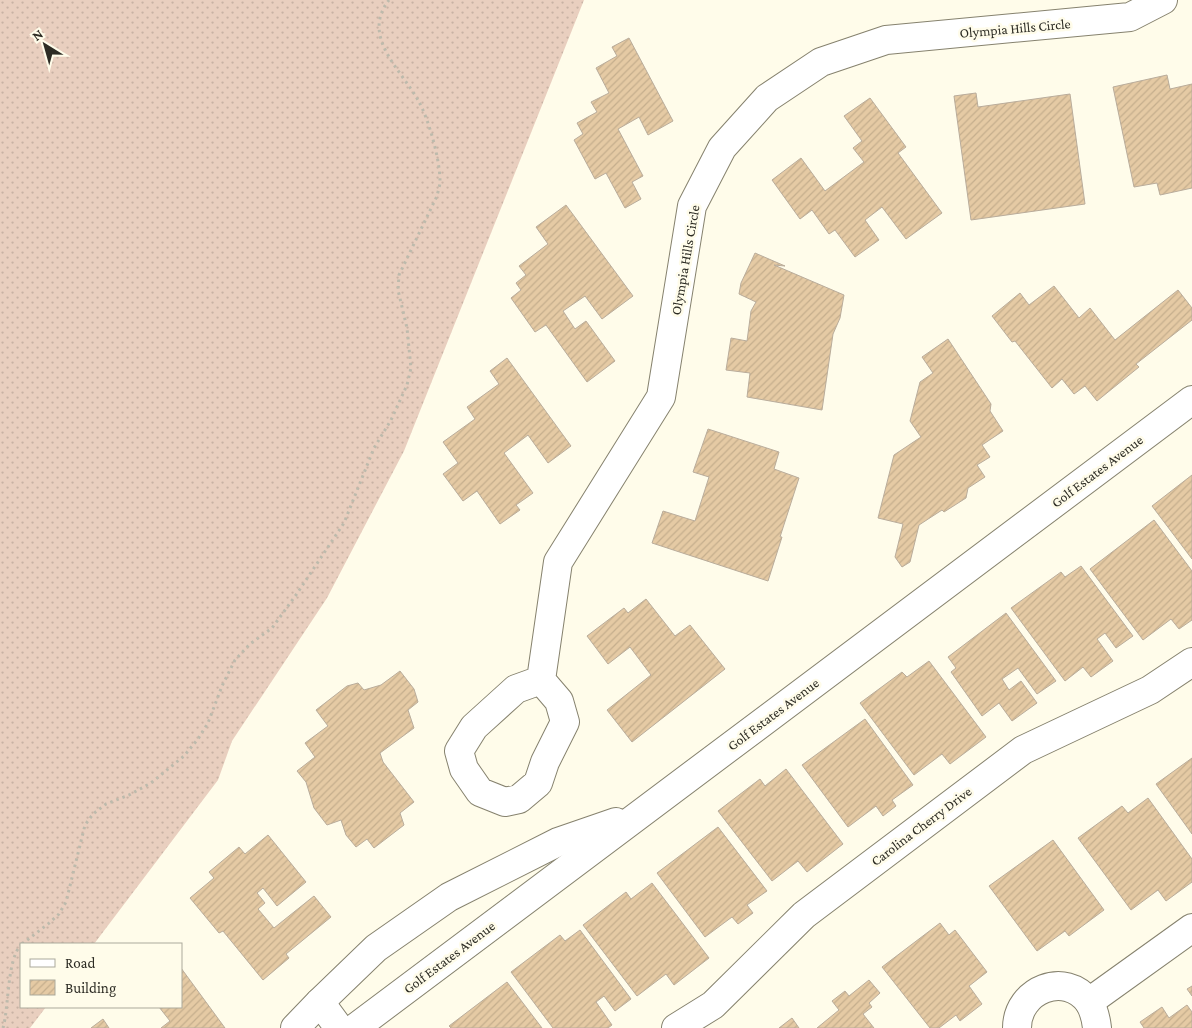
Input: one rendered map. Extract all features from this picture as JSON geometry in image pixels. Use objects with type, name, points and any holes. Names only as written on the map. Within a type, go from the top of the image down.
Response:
[{"type":"street","name":"Olympia Hills Circle","points":[[541,680],[558,562],[661,397],[692,206],[722,148],[767,98],[821,62],[886,40],[1130,17],[1163,0]]},
{"type":"street","name":"Golf Estates Avenue","points":[[354,1028],[1192,400]]},
{"type":"street","name":"Carolina Cherry Drive","points":[[676,1028],[713,1004],[804,915],[1023,750],[1150,690],[1192,662]]},
{"type":"street","points":[[295,1028],[376,948],[450,897],[558,842],[642,813]]},
{"type":"street","points":[[1089,1002],[1192,928]]},
{"type":"street","points":[[1017,1028],[1019,1014],[1024,1003],[1033,994],[1044,988],[1057,986],[1069,988],[1089,1002],[1095,1015],[1096,1028]]},
{"type":"street","points":[[320,1002],[339,1028]]},
{"type":"path","points":[[22,943],[59,914],[66,902],[86,825],[93,814],[106,804],[129,795],[151,783],[184,756],[198,739],[208,722],[222,686],[235,660],[250,644],[272,628],[344,523],[374,448],[391,420],[407,385],[411,368],[406,328],[398,290],[398,275],[437,196],[440,182],[432,138],[420,103],[392,62],[380,38],[378,22],[389,0]]},
{"type":"path","points":[[3,1028],[8,1006],[11,970],[20,945]]},
{"type":"shaded area","points":[[0,0],[584,0],[404,451],[327,598],[232,741],[218,780],[95,943],[20,943],[20,1008],[45,1008],[30,1028],[0,1028]]},
{"type":"building","points":[[629,38],[673,121],[648,135],[639,117],[618,129],[643,176],[632,182],[641,199],[625,208],[606,173],[595,179],[574,140],[583,134],[577,123],[597,112],[591,102],[609,93],[596,68],[617,56],[612,47]]},
{"type":"building","points":[[1167,75],[1170,89],[1192,84],[1192,188],[1160,195],[1157,183],[1134,187],[1113,87]]},
{"type":"building","points":[[976,93],[978,107],[1070,94],[1085,204],[971,220],[954,96]]},
{"type":"building","points":[[870,98],[906,147],[898,153],[942,213],[906,239],[882,207],[865,220],[879,240],[855,257],[835,230],[829,234],[812,210],[800,219],[772,180],[801,158],[825,191],[864,162],[853,148],[862,141],[844,116]]},
{"type":"building","points":[[566,205],[633,296],[602,319],[585,296],[563,311],[575,329],[586,321],[615,361],[587,382],[546,325],[535,332],[511,298],[521,290],[516,283],[526,275],[519,266],[548,244],[536,227]]},
{"type":"building","points":[[755,253],[785,266],[774,265],[844,295],[840,318],[833,334],[822,410],[747,397],[750,373],[726,370],[731,338],[747,341],[751,311],[756,302],[739,294],[741,283]]},
{"type":"building","points":[[1054,286],[1079,318],[1090,308],[1115,340],[1178,290],[1192,308],[1192,320],[1136,364],[1139,367],[1097,401],[1085,386],[1074,394],[1062,379],[1052,388],[1015,341],[1012,342],[992,316],[1020,293],[1029,305]]},
{"type":"building","points":[[948,339],[991,404],[990,411],[1003,431],[982,445],[990,457],[977,465],[985,477],[968,488],[966,498],[944,512],[942,510],[919,525],[910,562],[902,567],[895,557],[903,524],[878,518],[894,455],[921,437],[910,421],[920,382],[933,373],[922,357]]},
{"type":"building","points":[[507,358],[571,446],[548,463],[528,435],[504,453],[533,493],[516,505],[520,510],[500,524],[477,491],[463,501],[443,474],[458,463],[443,442],[475,419],[467,407],[499,384],[490,371]]},
{"type":"building","points":[[708,429],[779,452],[774,469],[799,478],[768,581],[652,543],[663,511],[695,521],[709,477],[693,472]]},
{"type":"building","points":[[1192,475],[1192,559],[1152,506]]},
{"type":"building","points":[[1154,520],[1192,571],[1192,620],[1179,629],[1171,619],[1143,640],[1090,569]]},
{"type":"building","points":[[1081,566],[1133,636],[1116,648],[1105,633],[1097,639],[1113,661],[1091,677],[1083,667],[1065,681],[1011,608],[1061,572],[1065,577]]},
{"type":"building","points":[[646,599],[675,636],[690,625],[725,669],[632,742],[607,710],[651,675],[630,647],[608,664],[587,636],[624,608],[628,613]]},
{"type":"building","points":[[1006,613],[1056,681],[1037,694],[1018,668],[1002,679],[1009,690],[1021,681],[1037,703],[1012,721],[999,703],[982,716],[951,672],[956,668],[948,657]]},
{"type":"building","points":[[929,661],[986,737],[950,764],[942,754],[914,775],[860,703],[902,672],[907,677]]},
{"type":"building","points":[[400,671],[414,689],[418,702],[408,710],[414,728],[380,753],[383,762],[414,802],[400,813],[404,825],[374,848],[367,839],[356,847],[346,835],[341,820],[327,825],[314,808],[306,782],[297,771],[315,757],[305,743],[328,726],[316,710],[347,686],[358,683],[364,690],[381,685]]},
{"type":"building","points":[[865,719],[913,785],[892,800],[896,806],[883,816],[876,806],[848,827],[802,765]]},
{"type":"building","points":[[1192,758],[1192,834],[1156,784]]},
{"type":"building","points":[[786,769],[843,844],[807,872],[798,861],[772,881],[718,811],[760,779],[765,786]]},
{"type":"building","points":[[1148,798],[1192,859],[1192,882],[1166,901],[1158,890],[1131,910],[1078,838],[1122,806],[1128,813]]},
{"type":"building","points":[[718,827],[767,891],[747,905],[753,913],[738,924],[732,917],[705,937],[657,873]]},
{"type":"building","points":[[268,835],[306,882],[277,906],[263,888],[257,893],[265,903],[258,909],[274,928],[314,896],[331,917],[286,954],[289,958],[263,980],[223,931],[219,933],[190,898],[214,878],[209,872],[239,847],[245,854]]},
{"type":"building","points":[[1053,840],[1104,910],[1069,936],[1065,931],[1037,951],[989,886]]},
{"type":"building","points":[[652,883],[709,958],[674,985],[666,974],[637,996],[583,925],[626,892],[631,899]]},
{"type":"building","points":[[940,923],[949,935],[955,930],[987,972],[969,986],[982,1004],[960,1021],[956,1015],[939,1028],[930,1028],[882,967]]},
{"type":"building","points":[[580,930],[631,999],[615,1011],[604,996],[596,1002],[612,1025],[608,1028],[553,1028],[511,972],[560,935],[565,941]]},
{"type":"building","points":[[182,969],[225,1028],[161,1028],[170,1021],[160,1008],[182,1008]]},
{"type":"building","points":[[869,980],[880,993],[869,1003],[872,1007],[863,1014],[874,1028],[817,1028],[839,1010],[832,1001],[845,991],[849,996]]},
{"type":"building","points":[[507,982],[542,1028],[451,1028],[449,1026]]},
{"type":"building","points":[[1192,986],[1192,996],[1187,989]]},
{"type":"building","points":[[1187,1005],[1192,1012],[1192,1028],[1144,1028],[1140,1022],[1162,1007],[1169,1018]]},
{"type":"building","points":[[792,1018],[799,1028],[779,1028]]},
{"type":"building","points":[[103,1019],[109,1028],[91,1028]]}]
